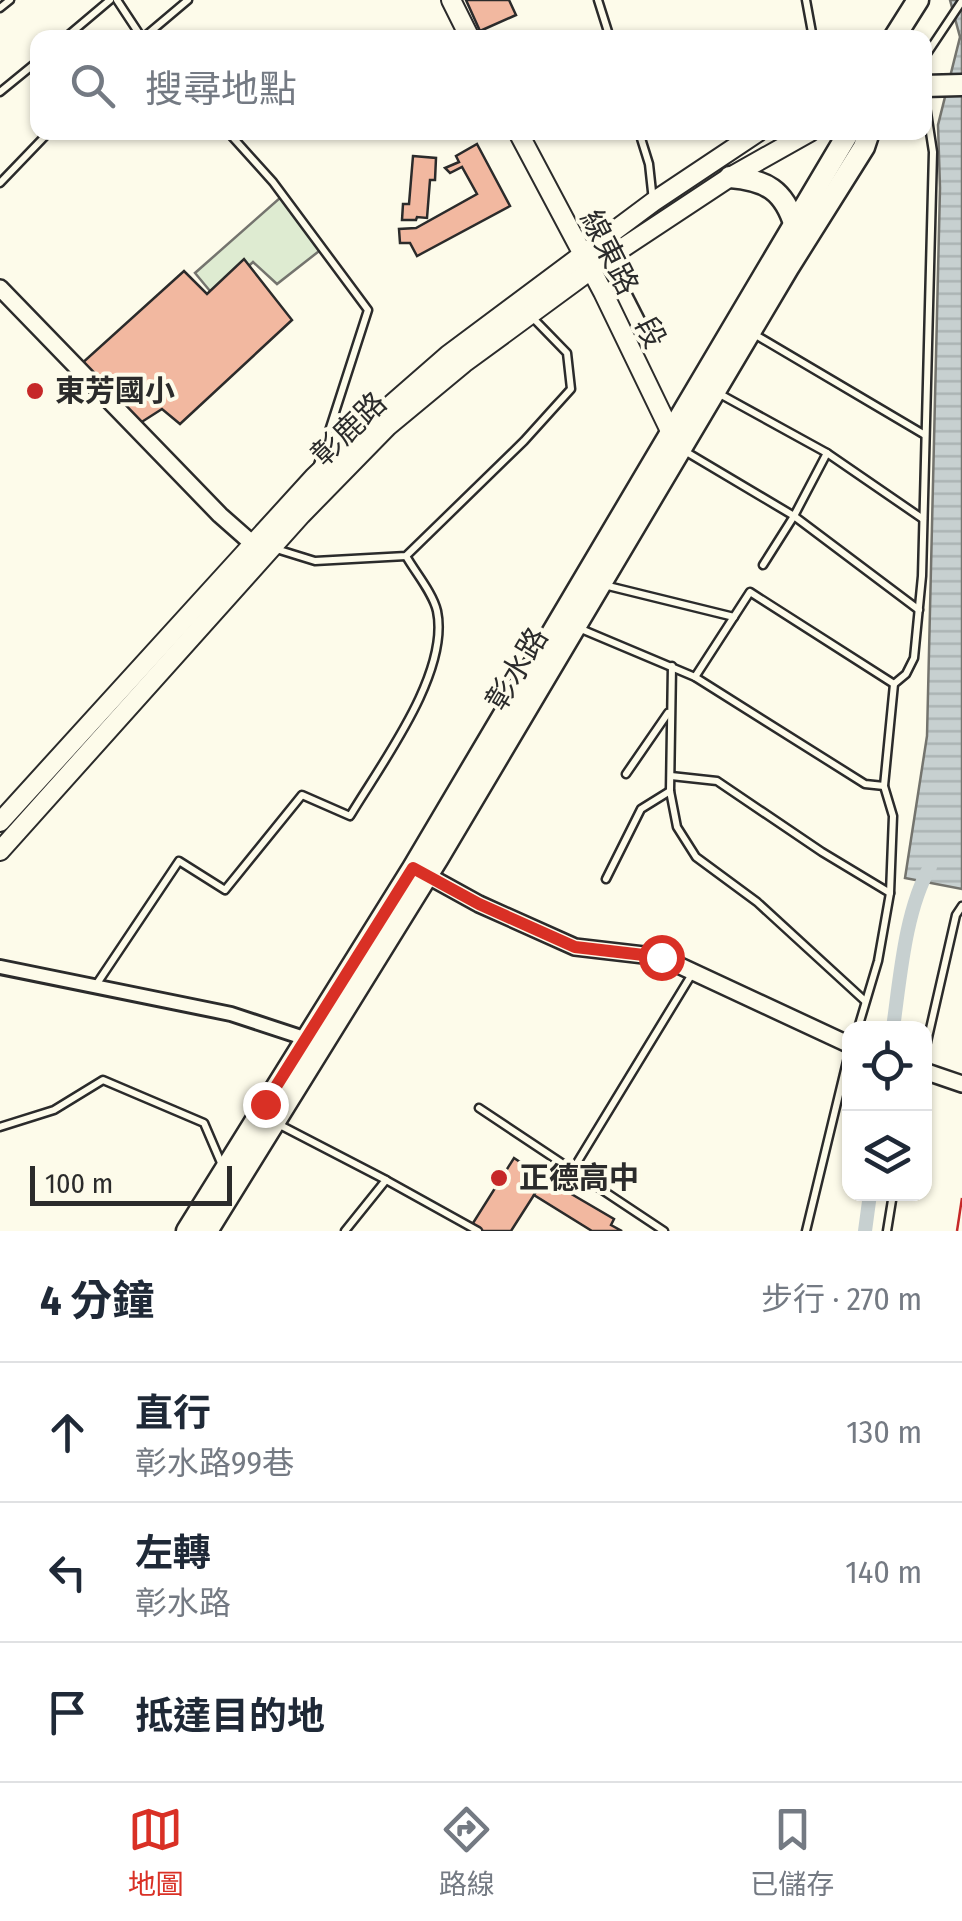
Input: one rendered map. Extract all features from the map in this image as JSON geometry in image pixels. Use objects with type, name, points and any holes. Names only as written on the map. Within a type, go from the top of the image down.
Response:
[{"type":"main road","points":[[452,0],[466,30]]},
{"type":"main road","points":[[899,30],[918,0]]},
{"type":"main road","points":[[932,88],[962,85]]},
{"type":"main road","name":"線東路一段","points":[[522,140],[676,442]]},
{"type":"main road","name":"彰鹿路","points":[[0,822],[108,701],[388,426],[530,316],[653,202],[746,140]]},
{"type":"main road","name":"彰鹿路","points":[[0,851],[122,715],[263,546],[314,477],[448,355],[586,264],[796,140]]},
{"type":"main road","name":"彰水路","points":[[569,624],[602,585],[795,226],[861,140]]},
{"type":"main road","name":"彰水路","points":[[206,1231],[313,1042],[420,872],[676,442],[717,392],[862,140]]},
{"type":"main road","points":[[730,177],[760,180],[789,207],[795,226]]},
{"type":"main road","points":[[108,701],[122,715]]},
{"type":"main road","points":[[41,775],[56,788]]},
{"type":"main road","name":"彰水路","points":[[187,1231],[224,1171],[267,1120]]},
{"type":"street","points":[[3,295],[220,516],[263,546]]},
{"type":"street","points":[[420,872],[479,904],[575,947],[661,957],[842,1043]]},
{"type":"street","points":[[0,967],[232,1014],[313,1042]]},
{"type":"street","points":[[932,1074],[962,1084]]},
{"type":"lane","points":[[0,8],[10,0]]},
{"type":"lane","points":[[75,30],[114,0],[137,30]]},
{"type":"lane","points":[[152,30],[188,0]]},
{"type":"lane","points":[[598,0],[607,30]]},
{"type":"lane","points":[[806,0],[812,30]]},
{"type":"lane","points":[[932,46],[962,1]]},
{"type":"lane","points":[[0,92],[30,67]]},
{"type":"lane","points":[[0,183],[40,140]]},
{"type":"lane","points":[[235,140],[273,182],[368,310],[314,477]]},
{"type":"lane","points":[[642,140],[653,202]]},
{"type":"lane","points":[[860,1021],[878,962],[890,892],[893,816],[884,786],[894,684],[906,674],[914,658],[919,610],[932,140]]},
{"type":"lane","points":[[263,546],[315,561],[406,556],[572,389],[567,353],[530,316]]},
{"type":"lane","points":[[752,332],[925,435]]},
{"type":"lane","points":[[717,392],[828,453],[923,519]]},
{"type":"lane","points":[[676,442],[794,516],[919,610]]},
{"type":"lane","points":[[763,565],[828,453]]},
{"type":"lane","points":[[95,986],[179,862],[226,890],[302,795],[350,816],[419,700],[435,659],[437,610],[406,556]]},
{"type":"lane","points":[[602,585],[734,616]]},
{"type":"lane","points":[[696,677],[750,592],[894,684]]},
{"type":"lane","points":[[569,624],[696,677],[865,784],[884,786]]},
{"type":"lane","points":[[672,666],[670,791],[677,827],[696,857],[757,902],[864,1001]]},
{"type":"lane","points":[[626,774],[669,712]]},
{"type":"lane","points":[[671,776],[717,781],[822,852],[890,892]]},
{"type":"lane","points":[[606,880],[641,808],[670,791]]},
{"type":"lane","points":[[932,1021],[956,916],[962,906]]},
{"type":"lane","points":[[572,1171],[693,973]]},
{"type":"lane","points":[[0,1127],[54,1110],[102,1080],[204,1123],[224,1171]]},
{"type":"lane","points":[[806,1231],[842,1080]]},
{"type":"lane","points":[[480,1108],[664,1231]]},
{"type":"lane","points":[[267,1120],[478,1231]]},
{"type":"lane","points":[[345,1231],[386,1180]]},
{"type":"lane","points":[[887,1231],[892,1201]]},
{"type":"green space","points":[[281,197],[323,248],[277,284],[253,262],[215,297],[195,273]]},
{"type":"shaded area","points":[[950,0],[962,0],[962,889],[905,878],[927,736],[940,188],[938,125],[960,37]]},
{"type":"building","points":[[466,0],[509,0],[516,15],[480,30]]},
{"type":"building","points":[[477,144],[510,206],[417,256],[410,243],[400,243],[399,229],[416,228],[477,194],[462,167],[450,173],[445,168],[459,162],[456,156]]},
{"type":"building","points":[[413,156],[436,158],[435,180],[430,180],[427,218],[402,220],[403,204],[409,204]]},
{"type":"building","points":[[244,259],[292,320],[180,424],[162,409],[137,425],[80,365],[184,271],[207,294]]},
{"type":"building","points":[[514,1158],[544,1178],[534,1195],[511,1231],[468,1231]]},
{"type":"building","points":[[544,1178],[614,1219],[611,1225],[622,1231],[592,1231],[534,1195]]},
{"type":"waterway","points":[[894,1021],[909,924],[930,867]]},
{"type":"waterway","points":[[865,1231],[869,1201]]},
{"type":"power","points":[[957,1231],[962,1198]]},
{"type":"place","name":"東芳國小","points":[[35,391]]},
{"type":"place","name":"正德高中","points":[[499,1178]]},
{"type":"route","points":[[265,1104],[413,868],[479,904],[575,947],[661,957]]}]
